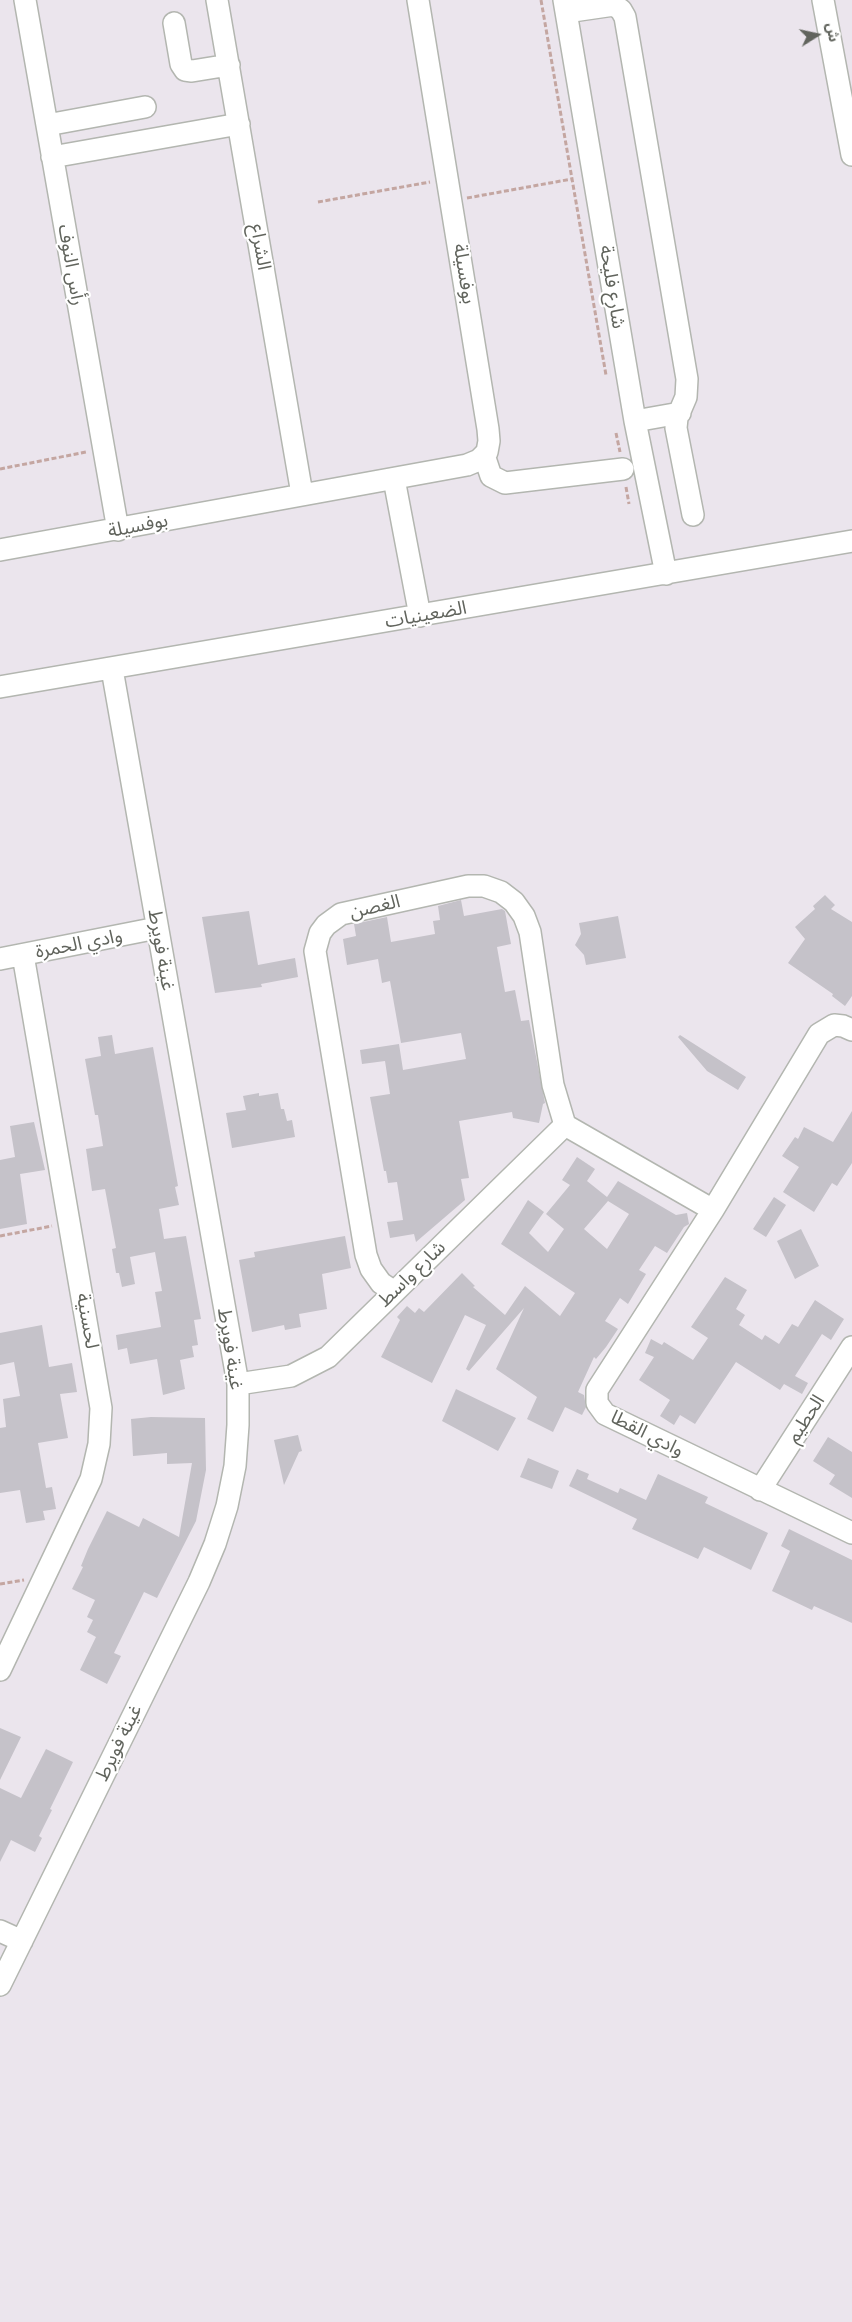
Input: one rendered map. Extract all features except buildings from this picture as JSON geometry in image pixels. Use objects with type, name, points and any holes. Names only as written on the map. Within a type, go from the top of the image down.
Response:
[{"type":"street","name":"رأس النوف","points":[[25,0],[118,530]]},
{"type":"street","name":"الشراع","points":[[217,0],[302,494]]},
{"type":"street","name":"بوفسيلة","points":[[0,550],[467,465],[479,460],[487,452],[489,441],[488,429],[418,0]]},
{"type":"street","points":[[824,0],[847,92],[852,155]]},
{"type":"street","points":[[565,6],[614,6],[621,10],[625,17],[687,379],[686,397],[676,428],[693,515]]},
{"type":"street","name":"شارع فليحة","points":[[565,6],[635,421],[666,574]]},
{"type":"street","points":[[174,23],[181,64],[185,70],[192,71],[229,64]]},
{"type":"street","points":[[47,125],[145,107]]},
{"type":"street","points":[[52,157],[239,124]]},
{"type":"street","points":[[635,421],[680,413]]},
{"type":"street","points":[[484,455],[491,476],[505,483],[623,469]]},
{"type":"street","points":[[394,479],[420,616]]},
{"type":"street","name":"الضعينيات","points":[[0,687],[852,541]]},
{"type":"street","name":"غينة فويرط","points":[[0,1985],[199,1582],[215,1544],[227,1506],[235,1466],[238,1384],[112,669]]},
{"type":"street","name":"الغصن","points":[[393,1291],[381,1283],[370,1269],[366,1255],[315,951],[320,933],[326,926],[341,914],[468,886],[484,886],[500,892],[514,902],[524,916],[530,932],[553,1084],[565,1125]]},
{"type":"street","name":"وادي الحمرة","points":[[0,959],[157,928]]},
{"type":"street","name":"لحسنية","points":[[0,1670],[77,1512],[91,1479],[99,1444],[100,1398],[23,955]]},
{"type":"street","name":"وادي القطا","points":[[852,1030],[834,1025],[819,1034],[713,1210],[598,1390],[597,1403],[605,1414],[852,1533]]},
{"type":"street","points":[[565,1125],[713,1210]]},
{"type":"street","name":"شارع واسط","points":[[238,1384],[291,1376],[328,1357],[393,1291],[565,1125]]},
{"type":"street","name":"الحطيم","points":[[760,1490],[852,1347]]},
{"type":"street","points":[[0,1931],[22,1941]]},
{"type":"path","points":[[541,0],[608,382]]},
{"type":"path","points":[[318,202],[448,178]]},
{"type":"path","points":[[452,200],[572,179]]},
{"type":"path","points":[[616,431],[629,504]]},
{"type":"path","points":[[0,470],[104,449]]},
{"type":"path","points":[[0,1236],[70,1222]]}]
